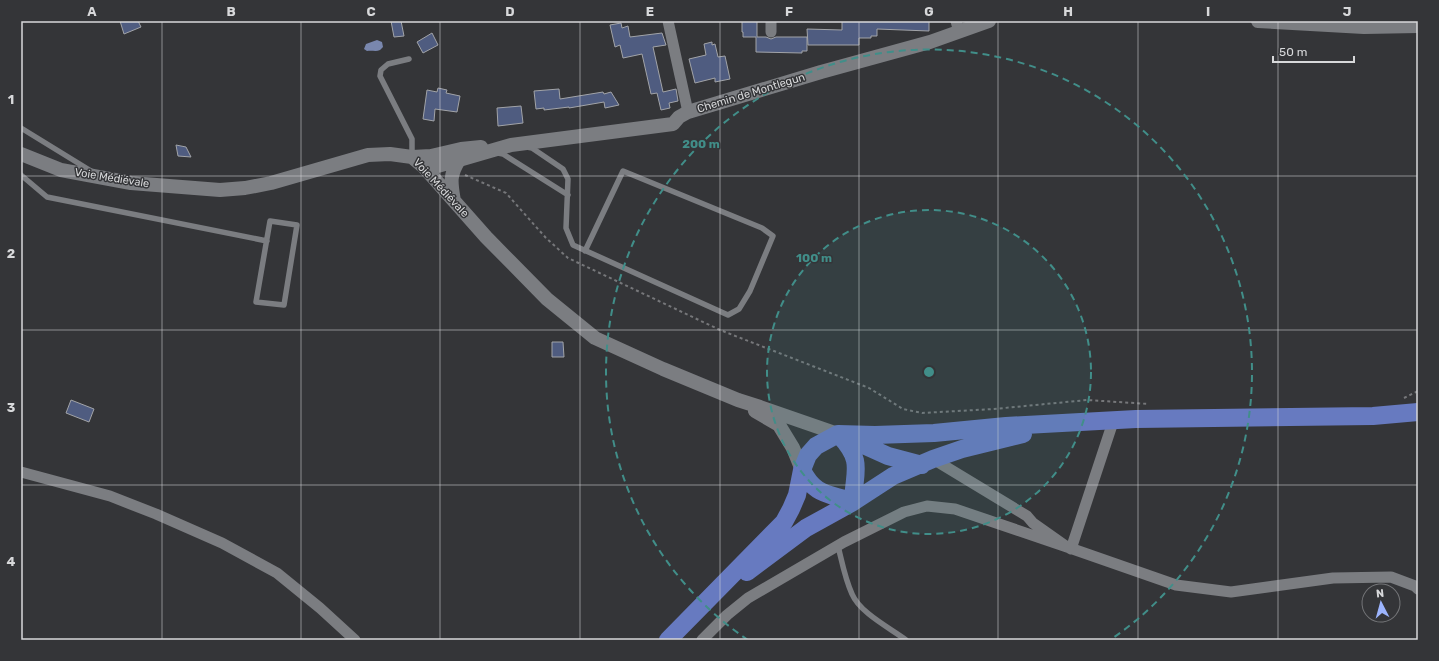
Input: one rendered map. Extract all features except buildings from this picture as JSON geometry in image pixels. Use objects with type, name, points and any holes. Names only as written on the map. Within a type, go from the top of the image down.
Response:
[{"type":"main road","points":[[668,640],[784,522],[792,509],[797,495],[802,470],[808,455],[816,446],[838,434],[875,435],[934,433],[1006,426],[1136,419],[1373,416],[1418,412]]},
{"type":"main road","points":[[699,607],[806,528],[854,502],[893,476],[962,450],[1016,435],[1136,419]]},
{"type":"main road","points":[[838,434],[888,456],[927,462]]},
{"type":"main road","points":[[838,434],[854,454],[856,463],[854,502]]},
{"type":"main road","points":[[802,470],[807,480],[823,493],[854,502]]},
{"type":"street","points":[[668,21],[688,112]]},
{"type":"street","name":"Chemin de Montlegun","points":[[412,157],[431,156],[461,149],[484,146],[514,145],[673,124],[679,117],[688,112],[821,72],[930,42],[957,27],[989,21]]},
{"type":"street","points":[[1258,21],[1364,27],[1381,24],[1418,26]]},
{"type":"street","name":"Chemin de Montlegun","points":[[424,167],[456,165],[490,151],[514,145]]},
{"type":"street","name":"Voie Médiévale","points":[[21,154],[61,170],[131,183],[220,190],[245,188],[271,183],[368,155],[390,154],[412,157],[424,167],[486,237],[547,299],[595,338],[663,369],[738,400]]},
{"type":"street","points":[[454,201],[451,180],[456,165]]},
{"type":"street","points":[[738,400],[760,406],[838,434]]},
{"type":"street","points":[[738,400],[779,425],[793,448],[802,470]]},
{"type":"street","points":[[1069,548],[1113,422]]},
{"type":"street","points":[[927,462],[1027,516],[1033,523],[1069,548]]},
{"type":"street","points":[[21,472],[110,496],[156,514],[222,543],[277,573],[320,608],[355,640]]},
{"type":"street","points":[[702,640],[727,615],[748,598],[838,546],[904,512],[927,506],[955,509],[1176,585],[1231,592],[1333,578],[1391,577],[1415,586],[1418,589]]},
{"type":"lane","points":[[409,59],[388,64],[381,70],[380,76],[412,139],[412,157]]},
{"type":"lane","points":[[21,128],[104,178]]},
{"type":"lane","points":[[514,145],[532,148],[563,169],[568,178],[566,228],[573,245],[585,251],[728,315],[739,310],[750,291],[773,236],[762,228],[623,171],[585,251]]},
{"type":"lane","points":[[490,151],[503,154],[568,195]]},
{"type":"lane","points":[[21,176],[47,197],[267,241]]},
{"type":"lane","points":[[270,221],[297,225],[284,305],[256,302],[267,241],[270,221]]},
{"type":"lane","points":[[838,546],[845,576],[852,595],[863,610],[906,640]]},
{"type":"path","points":[[456,165],[506,193],[546,238],[568,258],[720,330],[869,388],[903,409],[922,413],[994,409],[1087,400],[1154,404]]},
{"type":"path","points":[[1402,400],[1418,391]]},
{"type":"water","points":[[377,40],[382,42],[383,47],[380,50],[367,51],[364,49],[366,44]]}]
